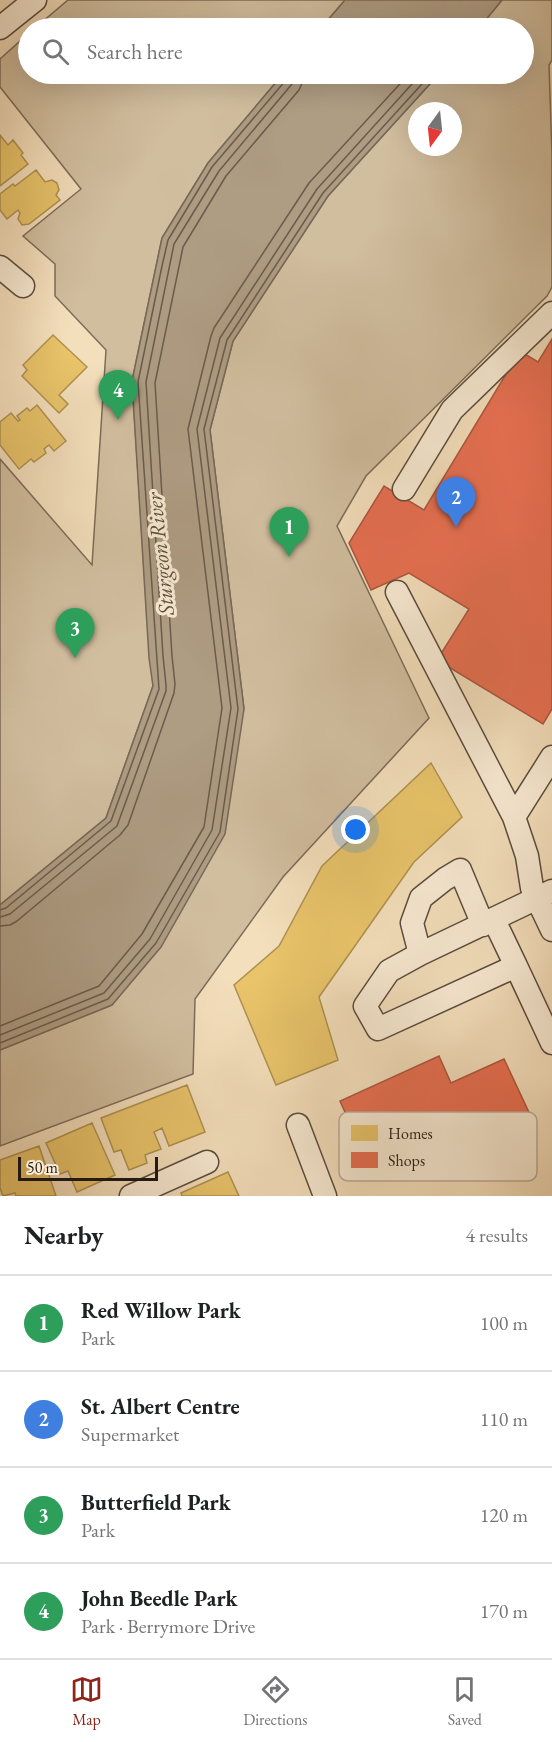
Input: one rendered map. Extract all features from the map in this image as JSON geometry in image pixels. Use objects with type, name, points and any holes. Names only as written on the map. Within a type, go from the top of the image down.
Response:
[{"type":"street","points":[[0,28],[35,0]]},
{"type":"street","points":[[0,267],[23,286]]},
{"type":"street","points":[[404,489],[452,410],[552,313]]},
{"type":"street","points":[[397,592],[514,817],[527,856],[548,881],[547,892],[552,930]]},
{"type":"street","points":[[514,817],[552,757]]},
{"type":"street","points":[[420,954],[412,923],[422,898],[460,870],[488,922],[516,966],[552,1043]]},
{"type":"street","points":[[516,966],[378,1029],[365,1006],[390,971],[547,892]]},
{"type":"street","points":[[298,1125],[325,1196]]},
{"type":"street","points":[[140,1194],[207,1162]]},
{"type":"shaded area","points":[[68,0],[345,0],[330,18],[47,18]]},
{"type":"shaded area","points":[[502,0],[552,0],[552,60],[549,65],[552,287],[547,296],[366,476],[337,526],[429,718],[283,877],[195,999],[193,1074],[0,1146],[0,1050],[112,1005],[244,709],[210,430],[233,341],[328,196],[408,108],[408,156],[462,156],[462,102],[414,102],[430,84],[534,84],[534,18],[487,18]]},
{"type":"shaded area","points":[[18,43],[18,84],[275,84],[208,163],[162,238],[132,381],[153,686],[106,818],[0,905],[0,459],[92,565],[106,350],[55,296],[55,264],[23,236],[81,189],[0,87],[0,59]]},
{"type":"water","points":[[345,0],[502,0],[487,18],[330,18]]},
{"type":"water","name":"Sturgeon River","points":[[275,84],[430,84],[414,102],[408,102],[408,108],[328,196],[233,341],[210,430],[244,709],[225,834],[161,947],[112,1005],[0,1050],[0,905],[106,818],[153,686],[149,658],[132,381],[162,238],[208,163]]},
{"type":"building: Homes","points":[[0,135],[8,145],[13,140],[28,164],[0,186]]},
{"type":"building: Homes","points":[[36,170],[45,182],[52,180],[57,183],[59,190],[56,195],[60,200],[29,224],[22,225],[18,219],[20,213],[18,210],[7,219],[0,210],[0,194]]},
{"type":"building: Homes","points":[[53,335],[87,367],[59,395],[68,404],[59,413],[22,376],[27,370],[23,365]]},
{"type":"building: Homes","points":[[37,405],[66,441],[54,451],[49,445],[44,449],[46,453],[34,462],[31,459],[19,469],[0,445],[0,422],[11,413],[18,421],[20,420],[17,416],[27,408],[30,411]]},
{"type":"building: Homes","points":[[431,763],[462,817],[414,862],[319,997],[338,1060],[276,1085],[234,985],[279,946],[322,866]]},
{"type":"building: Homes","points":[[187,1085],[205,1132],[169,1146],[162,1128],[154,1132],[161,1149],[145,1155],[147,1163],[129,1170],[121,1150],[114,1152],[101,1118]]},
{"type":"building: Homes","points":[[92,1123],[115,1175],[77,1192],[68,1171],[60,1174],[46,1143]]},
{"type":"building: Homes","points":[[39,1146],[56,1196],[16,1196],[15,1193],[3,1196],[0,1188],[0,1160]]},
{"type":"building: Homes","points":[[228,1172],[239,1196],[182,1196],[181,1193]]},
{"type":"building: Shops","points":[[552,339],[552,709],[543,724],[437,660],[469,609],[409,573],[371,590],[349,543],[384,486],[424,510],[520,351],[538,362]]},
{"type":"building: Shops","points":[[439,1056],[451,1083],[504,1059],[529,1112],[345,1112],[340,1101]]},
{"type":"place","name":"John Beedle Park","points":[[118,420]]},
{"type":"place","name":"St. Albert Centre","points":[[456,527]]},
{"type":"place","name":"Red Willow Park","points":[[289,557]]},
{"type":"place","name":"Butterfield Park","points":[[75,658]]}]
